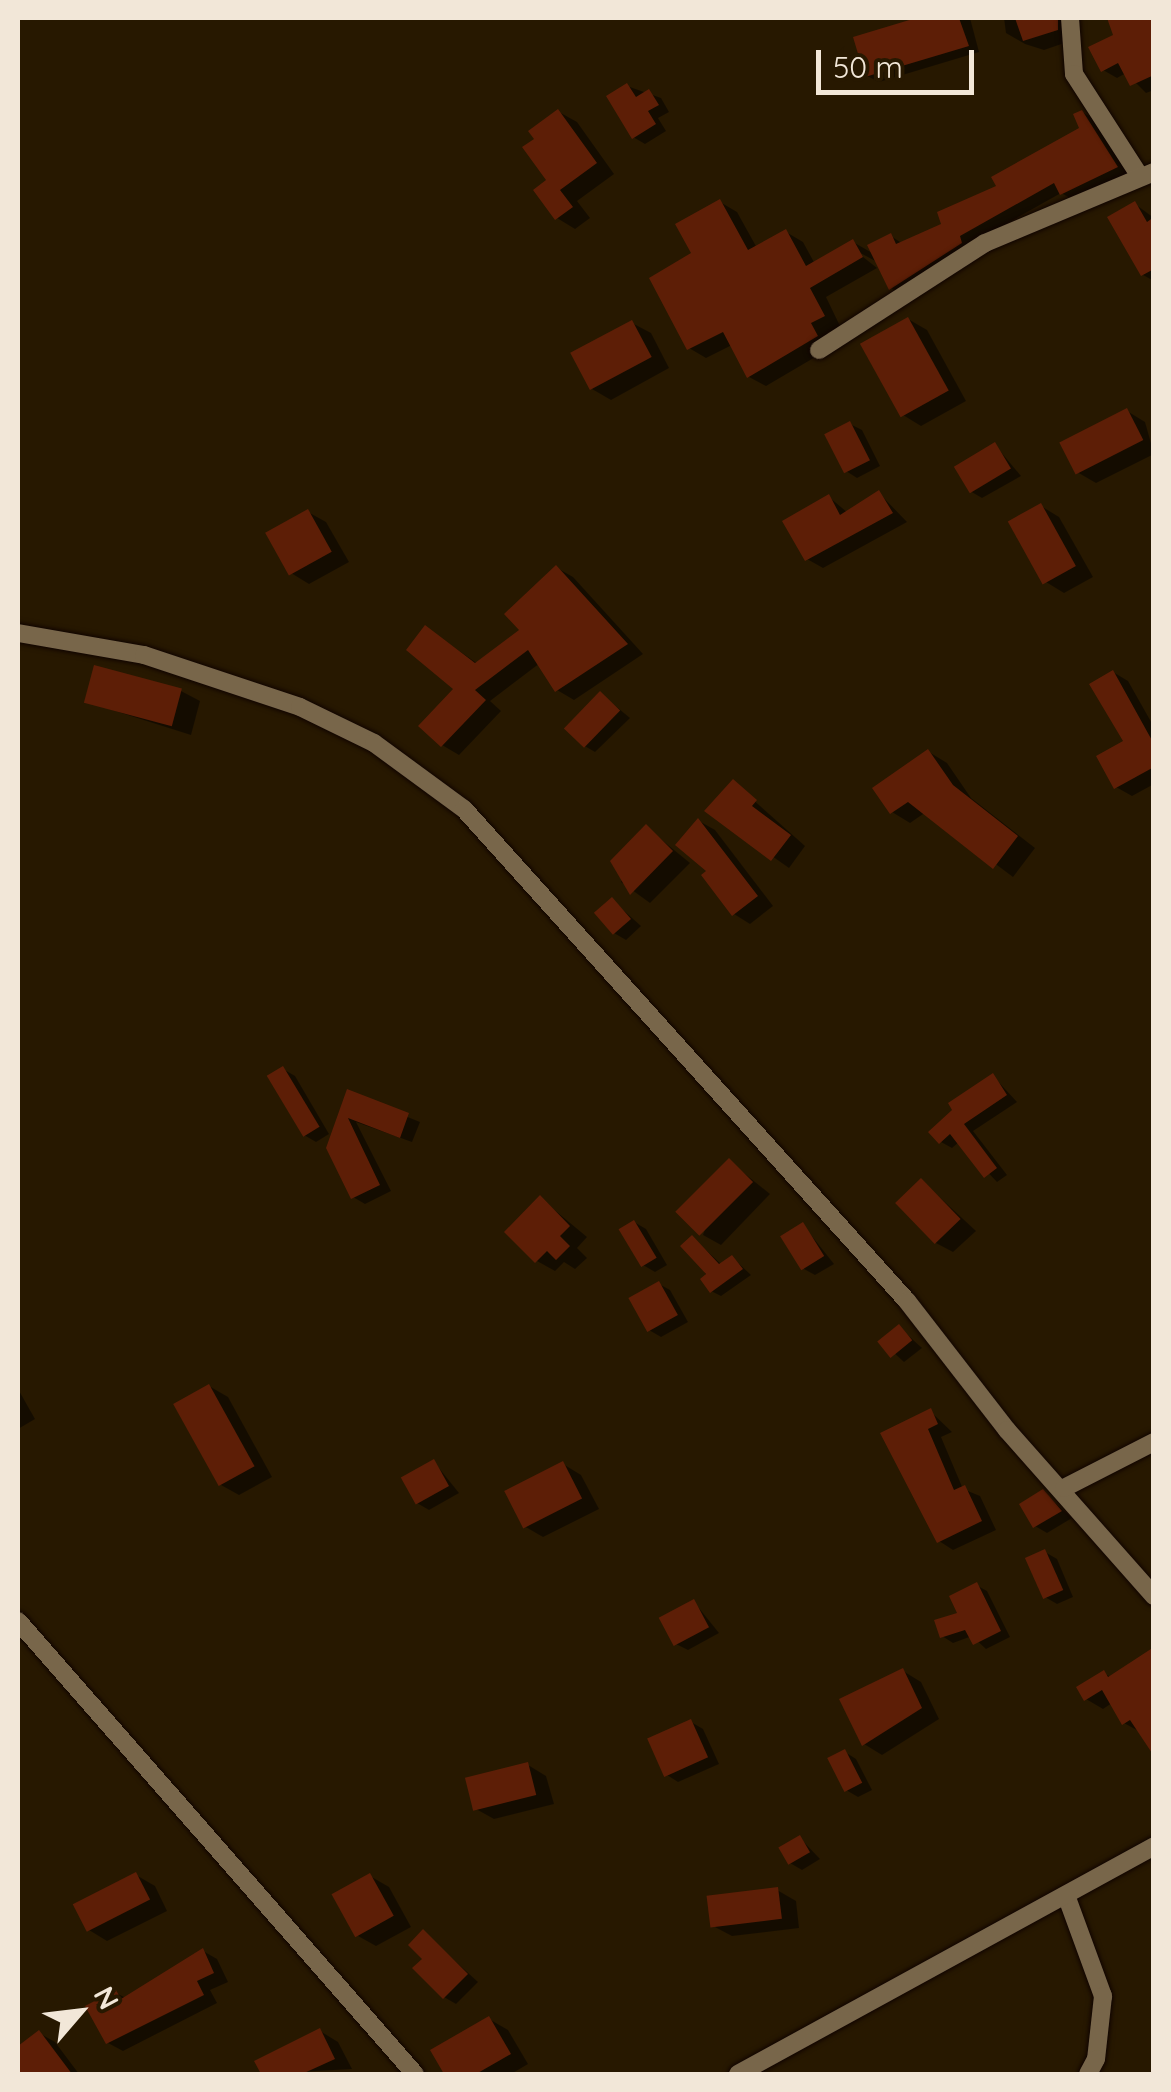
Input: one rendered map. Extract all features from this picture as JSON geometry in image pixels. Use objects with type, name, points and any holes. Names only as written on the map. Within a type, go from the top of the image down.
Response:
[{"type":"street","points":[[819,350],[985,243],[1146,174],[1074,74],[1070,18]]},
{"type":"street","points":[[18,633],[144,654],[300,706],[374,743],[464,810],[908,1301],[1007,1430],[1064,1488],[1154,1596]]},
{"type":"street","points":[[1064,1488],[1154,1442]]},
{"type":"street","points":[[18,1621],[415,2074]]},
{"type":"street","points":[[738,2074],[1154,1846]]},
{"type":"street","points":[[1066,1895],[1103,1996],[1096,2058],[1088,2074]]},
{"type":"building","points":[[916,18],[959,18],[969,46],[865,77],[853,37]]},
{"type":"building","points":[[1015,18],[1058,18],[1058,30],[1023,41]]},
{"type":"building","points":[[1107,18],[1154,18],[1154,75],[1130,86],[1118,63],[1101,72],[1088,47],[1113,35]]},
{"type":"building","points":[[627,83],[636,97],[649,89],[659,105],[648,111],[656,124],[632,139],[606,96]]},
{"type":"building","points":[[558,109],[597,163],[560,190],[573,207],[555,220],[533,190],[546,180],[522,147],[534,139],[528,131]]},
{"type":"building","points":[[1082,110],[1118,167],[1060,195],[1054,183],[960,236],[962,243],[889,290],[867,245],[891,233],[896,244],[941,224],[937,212],[996,186],[991,177],[1079,128],[1073,114]]},
{"type":"building","points":[[720,199],[748,250],[786,229],[806,266],[853,239],[863,257],[810,288],[825,316],[811,323],[818,336],[747,378],[723,332],[687,350],[649,278],[691,253],[675,224]]},
{"type":"building","points":[[1135,201],[1147,222],[1154,217],[1154,269],[1141,276],[1107,217]]},
{"type":"building","points":[[908,317],[949,390],[901,417],[860,344]]},
{"type":"building","points":[[632,320],[652,357],[590,390],[570,353]]},
{"type":"building","points":[[1127,408],[1143,440],[1076,475],[1059,443]]},
{"type":"building","points":[[850,421],[870,460],[844,473],[824,434]]},
{"type":"building","points":[[995,442],[1011,469],[970,493],[954,467]]},
{"type":"building","points":[[879,490],[893,513],[805,561],[782,521],[829,494],[840,515]]},
{"type":"building","points":[[1041,503],[1076,566],[1043,584],[1008,521]]},
{"type":"building","points":[[308,509],[332,552],[289,576],[265,533]]},
{"type":"building","points":[[556,565],[628,644],[555,692],[528,650],[475,690],[486,700],[441,747],[418,726],[453,689],[406,650],[425,625],[475,663],[519,630],[504,614]]},
{"type":"building","points":[[94,665],[182,689],[172,726],[84,703]]},
{"type":"building","points":[[1113,670],[1154,744],[1154,767],[1114,789],[1096,756],[1123,741],[1089,684]]},
{"type":"building","points":[[600,691],[620,710],[584,748],[564,728]]},
{"type":"building","points":[[928,749],[953,785],[1018,836],[993,869],[908,802],[890,814],[872,788]]},
{"type":"building","points":[[733,779],[757,800],[752,806],[791,835],[771,861],[704,811]]},
{"type":"building","points":[[698,818],[758,896],[732,916],[701,875],[706,871],[675,845]]},
{"type":"building","points":[[646,824],[673,851],[630,895],[610,861]]},
{"type":"building","points":[[612,897],[631,919],[613,935],[594,913]]},
{"type":"building","points":[[283,1066],[320,1127],[303,1137],[267,1076]]},
{"type":"building","points":[[993,1073],[1007,1095],[964,1124],[997,1168],[984,1178],[950,1134],[939,1144],[928,1132],[952,1110],[948,1103]]},
{"type":"building","points":[[347,1089],[409,1113],[400,1138],[348,1118],[380,1185],[351,1199],[326,1148]]},
{"type":"building","points":[[729,1158],[753,1182],[699,1236],[675,1212]]},
{"type":"building","points":[[921,1178],[961,1219],[935,1244],[895,1203]]},
{"type":"building","points":[[540,1195],[570,1226],[560,1236],[570,1246],[556,1260],[547,1251],[535,1263],[504,1232]]},
{"type":"building","points":[[634,1220],[657,1258],[641,1267],[619,1229]]},
{"type":"building","points":[[803,1222],[824,1256],[801,1270],[780,1236]]},
{"type":"building","points":[[692,1235],[719,1264],[732,1255],[743,1269],[710,1293],[700,1279],[706,1274],[680,1246]]},
{"type":"building","points":[[659,1281],[678,1315],[647,1332],[628,1298]]},
{"type":"building","points":[[899,1324],[912,1340],[890,1358],[877,1342]]},
{"type":"building","points":[[209,1384],[255,1466],[219,1486],[173,1404]]},
{"type":"building","points":[[931,1408],[938,1424],[928,1429],[954,1490],[965,1485],[982,1521],[937,1543],[880,1433]]},
{"type":"building","points":[[434,1459],[449,1486],[416,1505],[401,1477]]},
{"type":"building","points":[[563,1461],[582,1498],[523,1528],[504,1491]]},
{"type":"building","points":[[1043,1489],[1062,1511],[1033,1528],[1019,1504]]},
{"type":"building","points":[[1045,1549],[1063,1590],[1043,1599],[1025,1558]]},
{"type":"building","points":[[977,1582],[1001,1631],[973,1645],[965,1630],[940,1638],[934,1620],[957,1613],[949,1596]]},
{"type":"building","points":[[694,1599],[709,1627],[674,1646],[659,1618]]},
{"type":"building","points":[[1154,1647],[1154,1756],[1130,1720],[1122,1725],[1102,1690],[1084,1701],[1076,1687],[1104,1670],[1108,1677]]},
{"type":"building","points":[[903,1668],[922,1708],[862,1746],[839,1699]]},
{"type":"building","points":[[691,1719],[708,1757],[664,1777],[647,1739]]},
{"type":"building","points":[[845,1749],[862,1783],[844,1792],[827,1758]]},
{"type":"building","points":[[528,1762],[536,1795],[473,1811],[465,1778]]},
{"type":"building","points":[[800,1835],[810,1852],[788,1865],[778,1848]]},
{"type":"building","points":[[136,1872],[150,1900],[87,1932],[73,1904]]},
{"type":"building","points":[[370,1873],[394,1916],[355,1937],[332,1894]]},
{"type":"building","points":[[778,1887],[782,1919],[710,1928],[707,1896]]},
{"type":"building","points":[[423,1929],[468,1974],[443,1999],[412,1968],[422,1959],[408,1945]]},
{"type":"building","points":[[203,1948],[214,1973],[197,1981],[204,1995],[106,2044],[85,2006],[116,1990],[121,1999]]},
{"type":"building","points":[[489,2016],[511,2054],[476,2074],[444,2074],[430,2050]]},
{"type":"building","points":[[320,2028],[335,2059],[302,2074],[261,2074],[254,2061]]},
{"type":"building","points":[[39,2030],[72,2074],[18,2074],[18,2046]]}]
